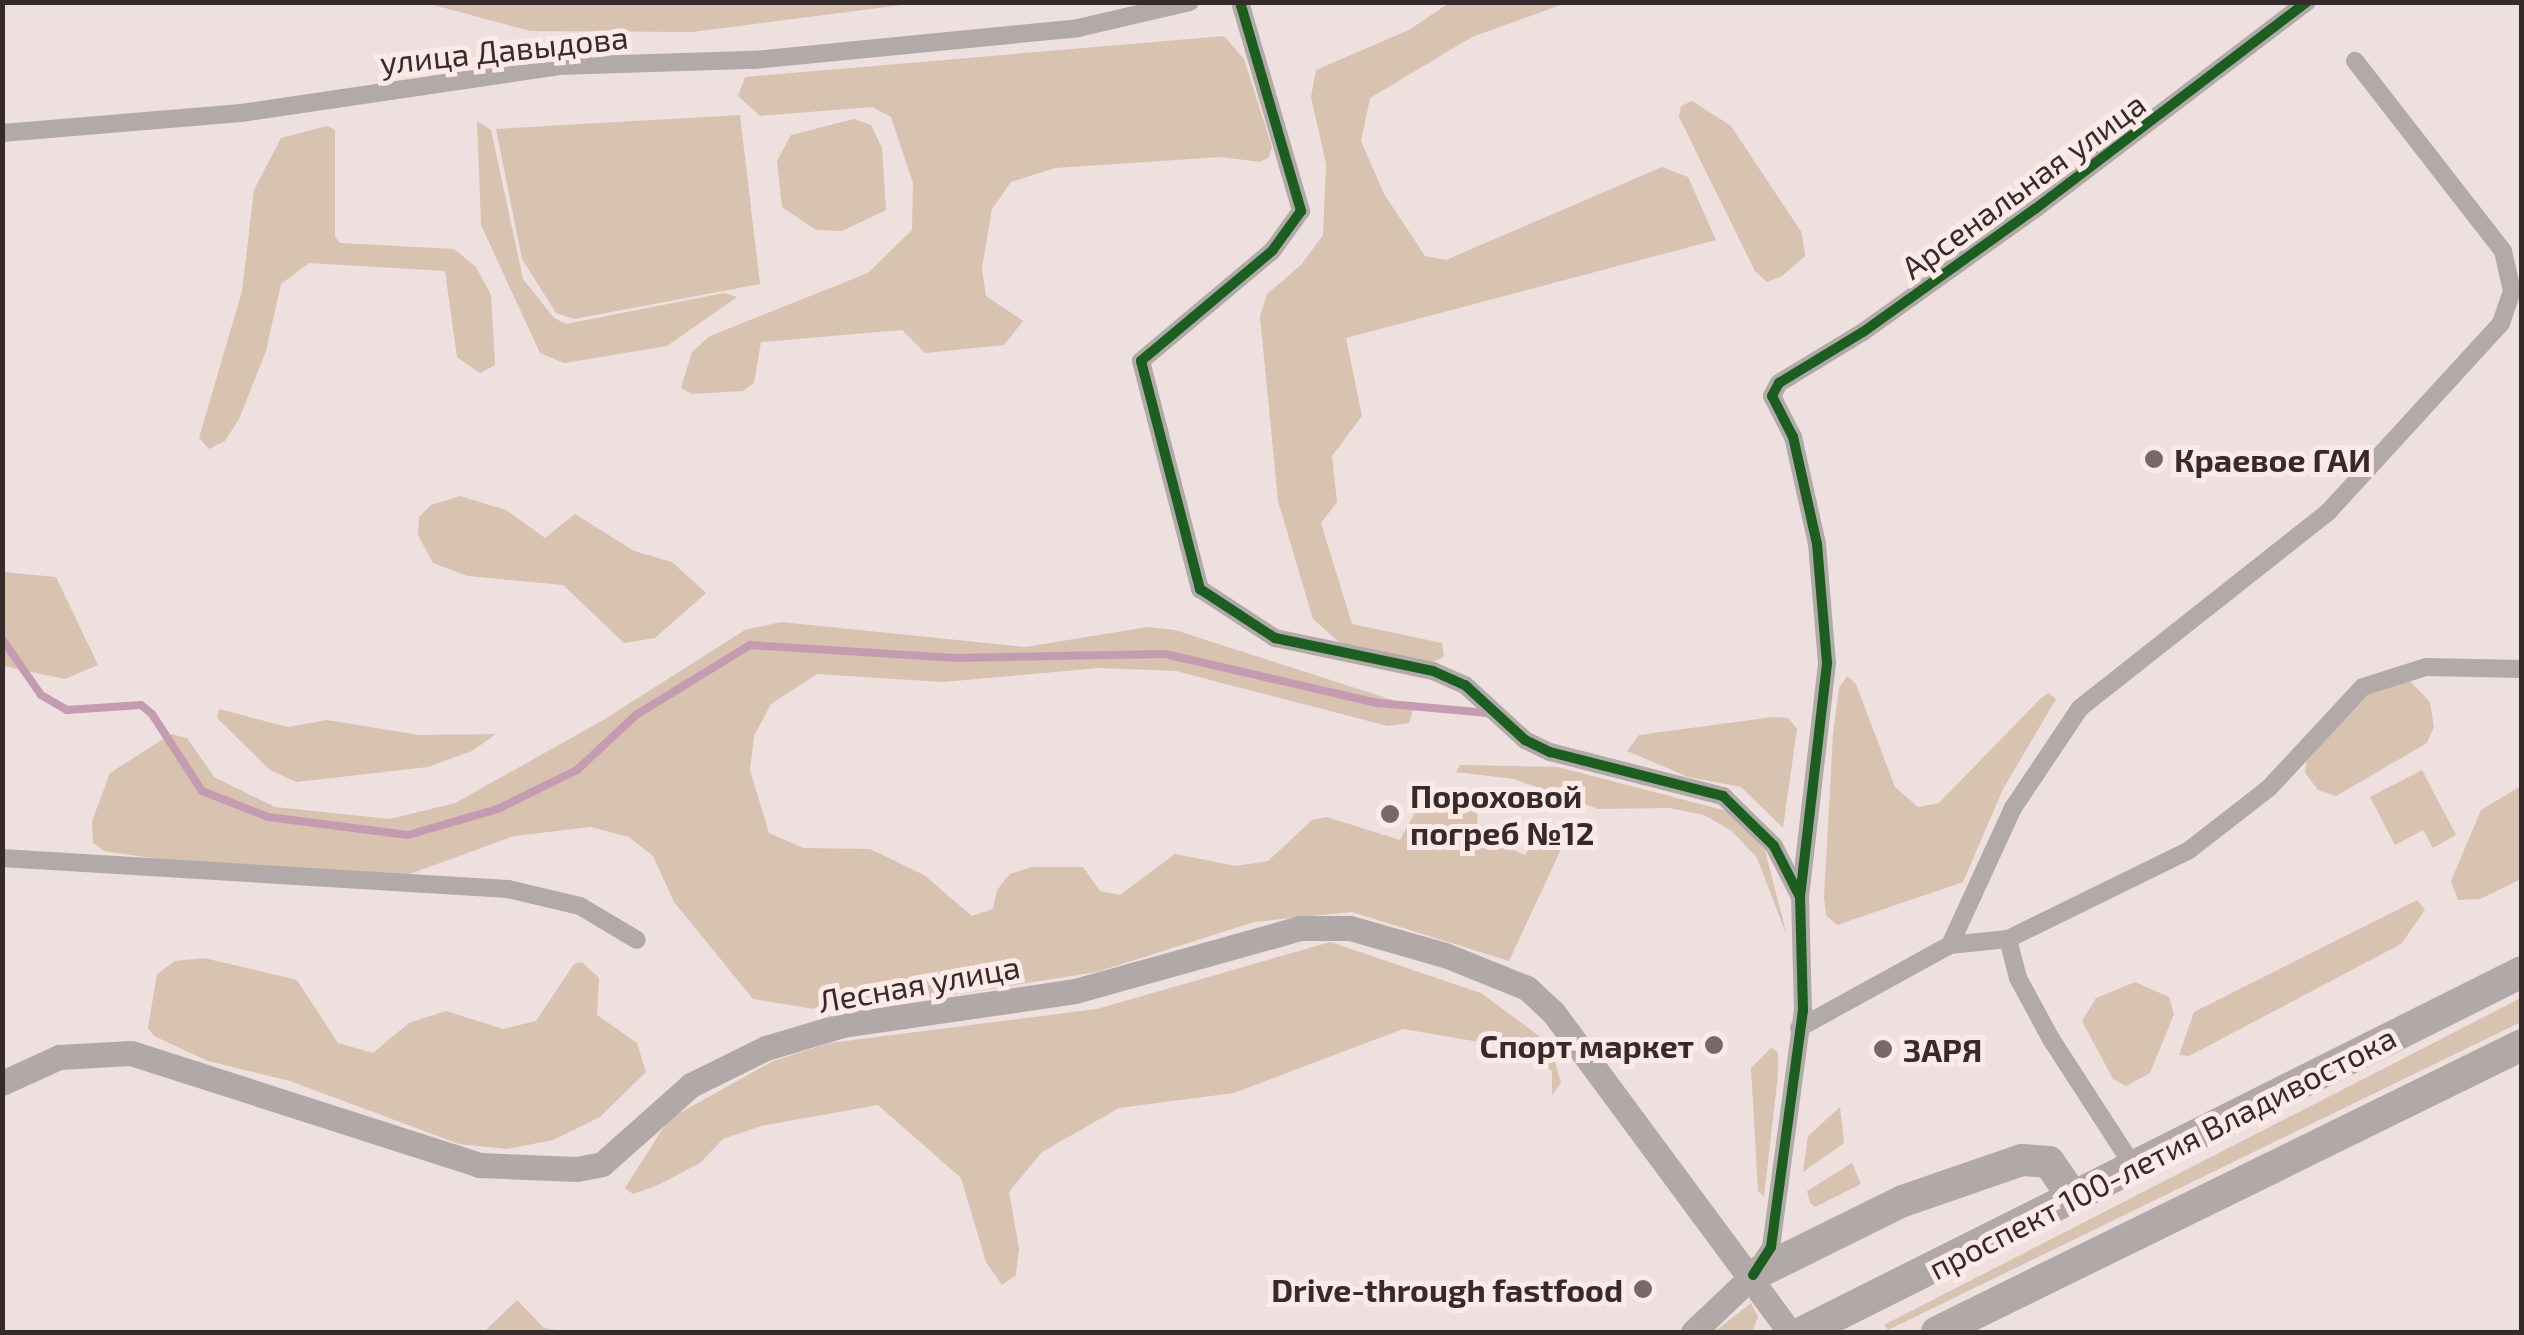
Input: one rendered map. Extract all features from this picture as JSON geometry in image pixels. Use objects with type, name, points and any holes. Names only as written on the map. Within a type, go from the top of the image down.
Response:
[{"type":"highway","name":"проспект 100-летия Владивостока","points":[[1803,1332],[2522,972]]},
{"type":"highway","name":"проспект 100-летия Владивостока","points":[[1937,1332],[2522,1046]]},
{"type":"highway","points":[[1752,1275],[1903,1201],[2022,1160],[2049,1162],[2073,1197]]},
{"type":"main road","name":"Лесная улица","points":[[2,1084],[59,1057],[130,1054],[480,1165],[577,1169],[602,1164],[691,1084],[766,1048],[843,1025],[1075,991],[1300,928],[1350,928],[1445,954],[1527,988],[1552,1012],[1752,1275],[1790,1332]]},
{"type":"main road","points":[[1693,1332],[1752,1275]]},
{"type":"street","name":"улица Давыдова","points":[[2,133],[241,113],[558,66],[754,60],[1078,28],[1190,2]]},
{"type":"street","points":[[1240,2],[1301,210],[1272,251],[1142,362],[1200,589],[1274,638],[1433,671],[1465,686],[1525,740],[1550,752],[1723,796],[1774,846],[1800,896],[1805,966],[1771,1247],[1752,1275]]},
{"type":"street","name":"Арсенальная улица","points":[[1800,896],[1827,663],[1826,610],[1793,438],[1774,404],[1779,383],[1863,332],[2035,210],[2306,2]]},
{"type":"street","points":[[1950,945],[2013,808],[2080,708],[2329,511],[2501,323],[2512,292],[2503,251],[2355,61]]},
{"type":"street","points":[[1799,1028],[1950,945],[2008,940],[2105,896],[2213,835],[2364,687],[2426,667],[2522,669]]},
{"type":"street","points":[[2,858],[508,890],[580,906],[637,940]]},
{"type":"street","points":[[2008,940],[2018,978],[2051,1039],[2132,1164]]},
{"type":"shaded area","points":[[426,3],[917,3],[692,32],[530,31]]},
{"type":"shaded area","points":[[1449,3],[1566,3],[1472,37],[1370,98],[1361,141],[1384,194],[1425,256],[1446,260],[1662,167],[1688,177],[1716,240],[1346,338],[1362,416],[1332,456],[1337,502],[1321,523],[1352,624],[1442,643],[1444,657],[1430,663],[1340,643],[1313,619],[1278,501],[1260,316],[1267,294],[1301,265],[1323,235],[1326,164],[1311,97],[1316,70],[1409,30]]},
{"type":"shaded area","points":[[1224,36],[1244,59],[1272,147],[1269,157],[1260,162],[1221,157],[1055,168],[1011,182],[992,209],[982,269],[986,296],[1023,321],[1004,345],[925,353],[902,330],[761,342],[754,383],[743,391],[692,394],[681,388],[692,352],[710,336],[868,273],[912,230],[913,183],[891,117],[872,107],[760,116],[738,96],[745,77]]},
{"type":"shaded area","points":[[1692,101],[1731,126],[1802,233],[1805,256],[1782,276],[1767,282],[1755,271],[1679,117],[1681,106]]},
{"type":"shaded area","points":[[740,115],[760,284],[574,319],[556,313],[522,259],[496,129]]},
{"type":"shaded area","points":[[854,119],[871,125],[882,148],[886,210],[842,231],[816,230],[782,207],[777,161],[791,135]]},
{"type":"shaded area","points":[[477,121],[491,130],[523,279],[554,318],[566,324],[724,293],[737,297],[667,346],[564,363],[540,353],[481,225]]},
{"type":"shaded area","points":[[327,126],[335,130],[335,237],[340,243],[454,249],[476,267],[491,295],[495,365],[480,373],[457,357],[445,271],[309,263],[281,284],[266,351],[239,419],[225,441],[209,449],[199,438],[242,291],[254,190],[281,138]]},
{"type":"shaded area","points":[[460,496],[506,510],[545,538],[575,514],[634,551],[672,562],[706,593],[655,638],[624,643],[563,585],[468,576],[433,563],[418,535],[419,517],[431,505]]},
{"type":"shaded area","points":[[3,572],[56,577],[98,665],[65,679],[3,666]]},
{"type":"shaded area","points":[[781,622],[1025,647],[1148,627],[1175,630],[1414,707],[1409,723],[1388,726],[1176,671],[1099,668],[943,682],[817,674],[771,704],[754,736],[750,770],[769,833],[803,848],[870,849],[924,875],[972,916],[993,909],[997,890],[1010,874],[1032,867],[1083,867],[1100,891],[1120,895],[1175,854],[1236,866],[1268,861],[1312,820],[1327,817],[1400,840],[1415,813],[1438,795],[1477,808],[1478,834],[1525,855],[1540,832],[1563,845],[1509,961],[1352,912],[1254,922],[1097,972],[839,1013],[753,999],[674,902],[653,856],[629,837],[591,827],[514,836],[407,875],[240,871],[104,851],[93,843],[92,821],[110,773],[171,734],[187,738],[214,777],[275,807],[390,819],[455,803],[600,722],[745,630]]},
{"type":"shaded area","points":[[1847,676],[1856,684],[1895,787],[1918,807],[1939,803],[2041,698],[2049,693],[2056,699],[2003,789],[1963,882],[1837,925],[1826,915],[1824,897],[1833,735],[1839,688]]},
{"type":"shaded area","points":[[2406,677],[2430,702],[2434,727],[2427,743],[2336,796],[2318,790],[2305,773],[2307,756],[2347,710],[2386,682]]},
{"type":"shaded area","points":[[219,709],[288,727],[327,720],[419,735],[496,734],[472,751],[428,767],[296,782],[270,770],[217,718]]},
{"type":"shaded area","points":[[1788,718],[1797,729],[1783,828],[1741,787],[1688,777],[1627,751],[1639,735]]},
{"type":"shaded area","points":[[1460,765],[1558,767],[1727,811],[1765,850],[1787,936],[1757,858],[1732,831],[1704,815],[1669,808],[1598,809],[1514,779],[1456,772]]},
{"type":"shaded area","points":[[2422,770],[2456,835],[2433,848],[2423,830],[2395,845],[2370,797]]},
{"type":"shaded area","points":[[2521,786],[2521,879],[2480,899],[2458,900],[2451,881],[2481,810]]},
{"type":"shaded area","points":[[2417,900],[2425,910],[2401,944],[2189,1056],[2179,1055],[2194,1012]]},
{"type":"shaded area","points":[[1330,942],[1481,993],[1550,1044],[1561,1083],[1552,1095],[1552,1071],[1515,1048],[1403,1029],[1234,1093],[1119,1108],[1042,1152],[1009,1192],[1019,1248],[1016,1275],[1002,1285],[986,1262],[961,1178],[878,1105],[761,1126],[723,1139],[700,1163],[656,1186],[633,1194],[625,1188],[669,1119],[773,1061],[830,1043],[1097,1009]]},
{"type":"shaded area","points":[[204,958],[297,980],[338,1043],[373,1053],[409,1023],[446,1011],[503,1029],[536,1021],[574,964],[582,962],[599,978],[597,1015],[637,1043],[646,1072],[600,1117],[553,1140],[507,1149],[459,1144],[290,1081],[208,1061],[154,1036],[148,1028],[157,974],[175,961]]},
{"type":"shaded area","points":[[2135,982],[2169,997],[2174,1014],[2150,1073],[2126,1086],[2113,1079],[2082,1021],[2096,998]]},
{"type":"shaded area","points":[[2521,998],[2521,1022],[1888,1330],[1884,1325]]},
{"type":"shaded area","points":[[1771,1048],[1778,1052],[1778,1075],[1764,1197],[1758,1191],[1751,1068]]},
{"type":"shaded area","points":[[1840,1107],[1844,1143],[1803,1172],[1808,1136]]},
{"type":"shaded area","points":[[1852,1163],[1861,1184],[1815,1207],[1810,1203],[1807,1191]]},
{"type":"shaded area","points":[[517,1300],[544,1328],[569,1332],[484,1332]]},
{"type":"shaded area","points":[[1751,1303],[1758,1317],[1752,1332],[1714,1332]]},
{"type":"waterway","points":[[2,639],[41,695],[67,710],[141,705],[152,714],[202,791],[268,817],[408,835],[498,809],[577,770],[636,715],[750,645],[955,658],[1165,654],[1378,703],[1488,713]]},
{"type":"cycle path","points":[[1240,2],[1301,211],[1272,251],[1141,361],[1200,589],[1275,638],[1433,671],[1465,685],[1525,740],[1550,752],[1723,796],[1774,846],[1800,897]]},
{"type":"cycle path","points":[[1753,1275],[1771,1247],[1803,1010],[1800,897],[1827,663],[1817,544],[1793,437],[1772,396],[1779,383],[1863,332],[2035,209],[2307,2]]},
{"type":"place","name":"Краевое ГАИ","points":[[2154,459]]},
{"type":"place","name":"Пороховой погреб №12","points":[[1390,814]]},
{"type":"place","name":"Спорт маркет","points":[[1714,1045]]},
{"type":"place","name":"ЗАРЯ","points":[[1883,1049]]},
{"type":"place","name":"Drive-through fastfood","points":[[1643,1289]]}]
